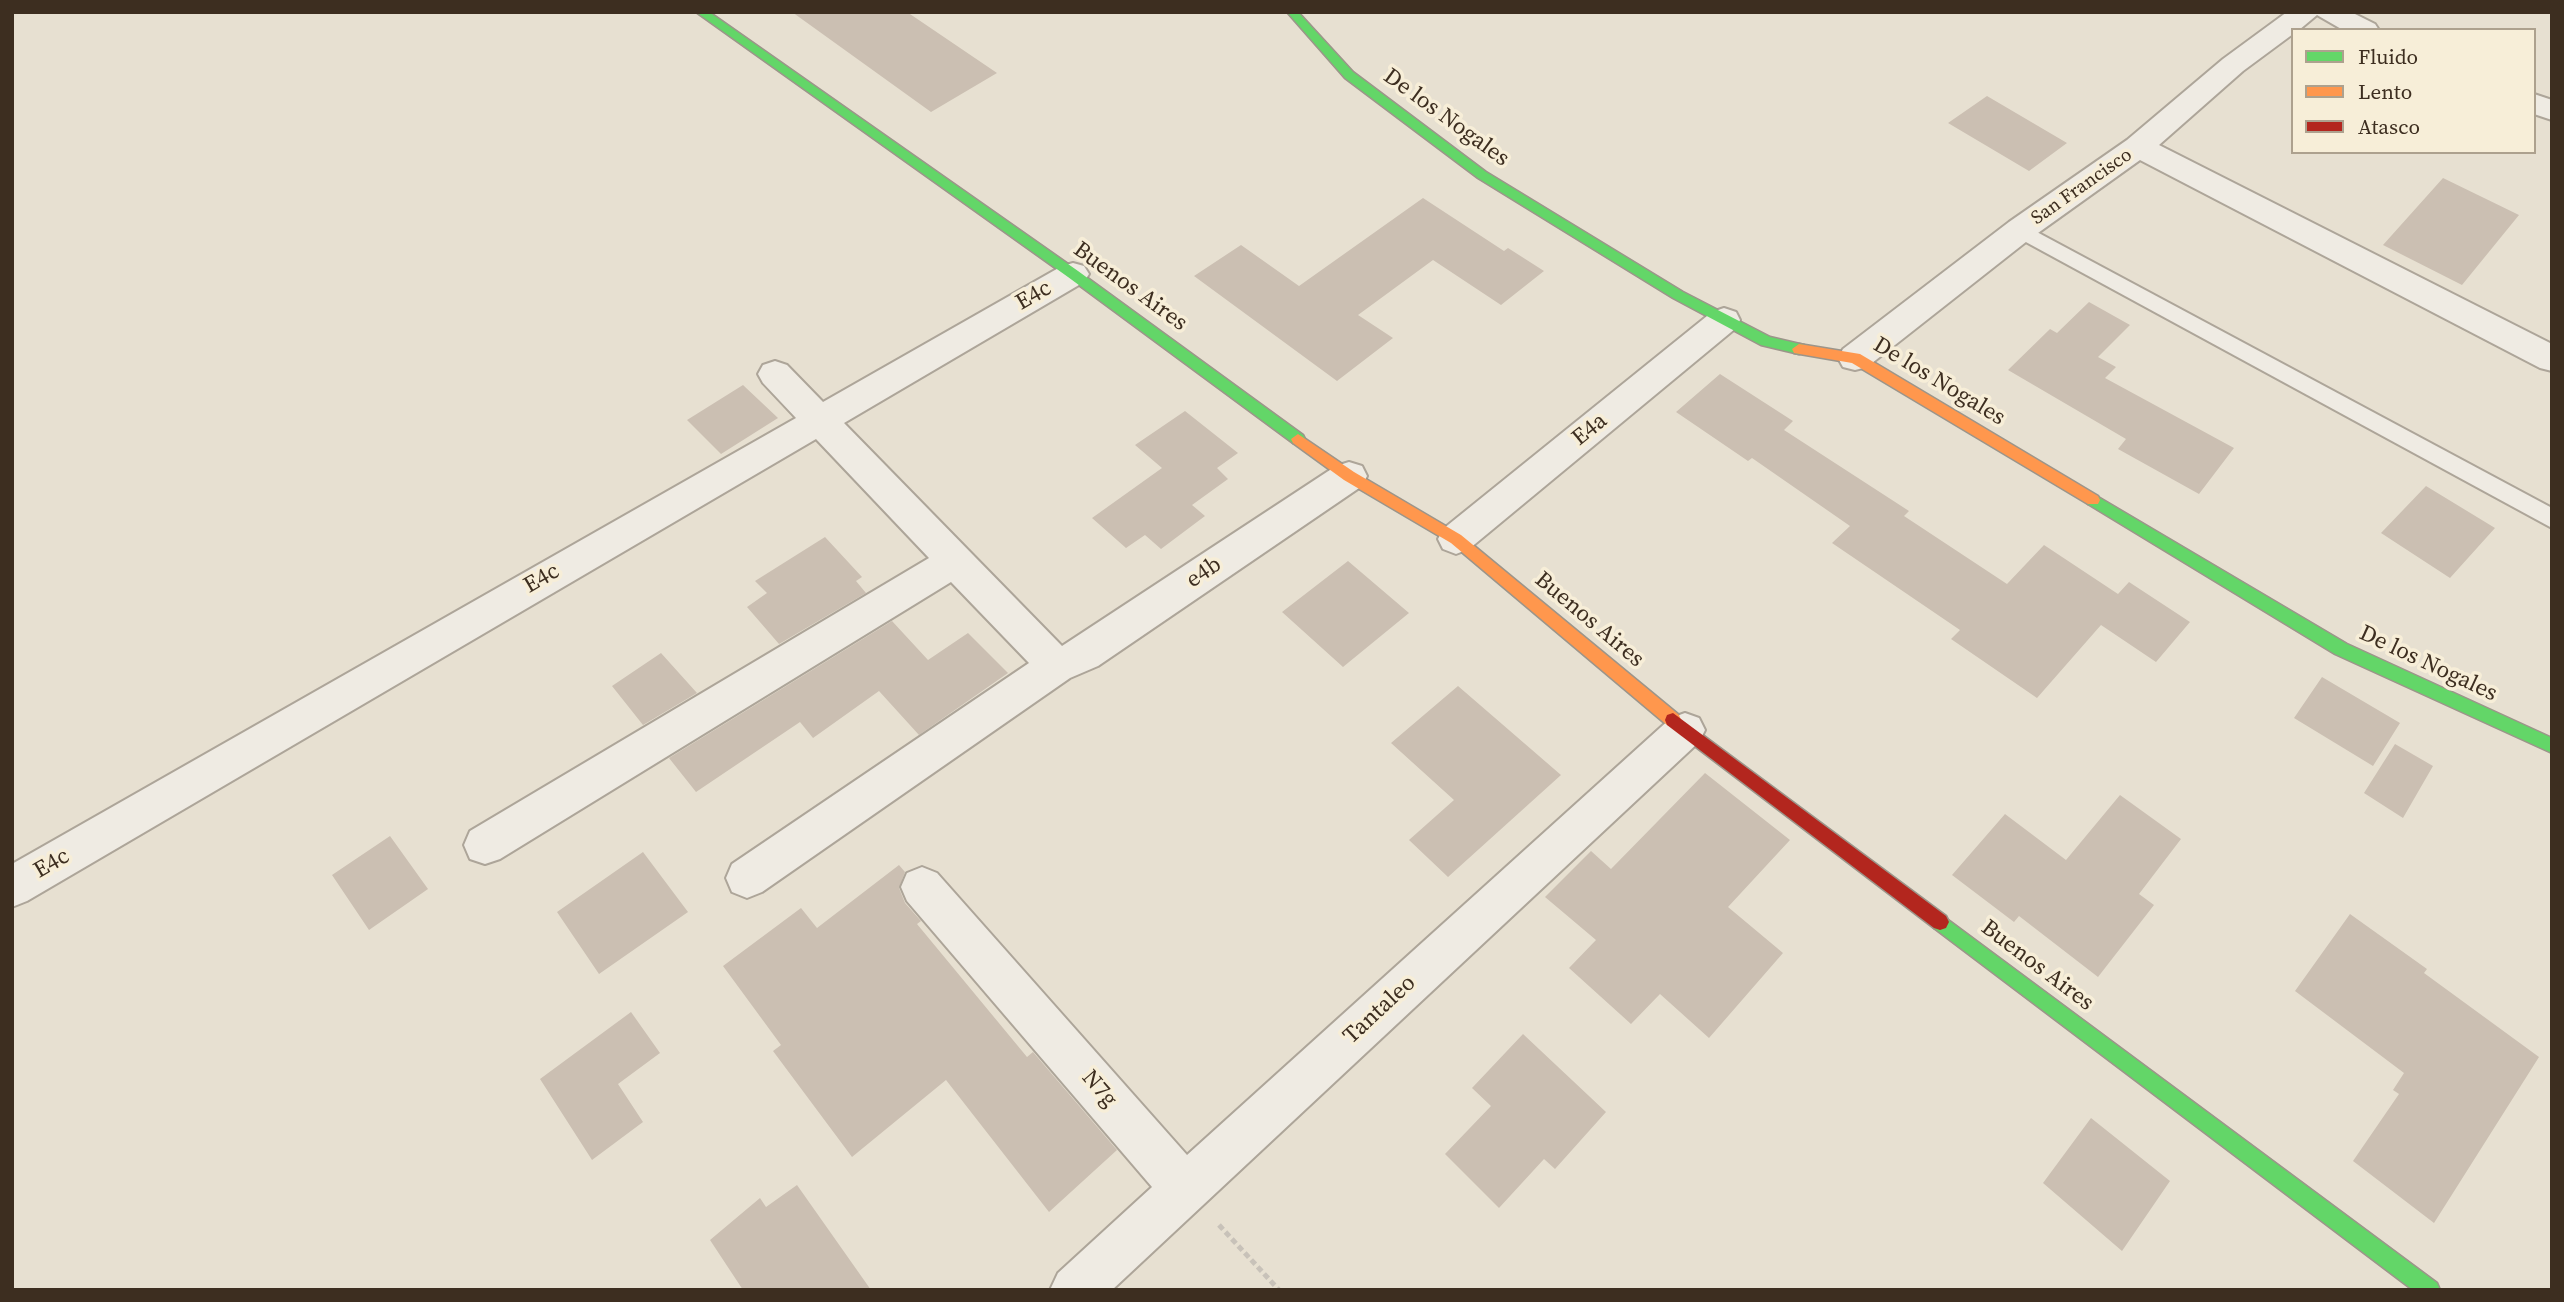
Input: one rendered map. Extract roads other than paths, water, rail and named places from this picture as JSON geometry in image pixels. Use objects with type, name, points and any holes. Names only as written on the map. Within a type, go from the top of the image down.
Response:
[{"type":"street","name":"Buenos Aires","points":[[701,12],[1073,274],[1349,476],[1456,540],[1685,730],[2430,1290]]},
{"type":"street","name":"De los Nogales","points":[[1292,12],[1349,75],[1435,142],[1482,175],[1724,320],[1789,348],[1856,358],[2342,649],[2552,746]]},
{"type":"street","name":"San Francisco","points":[[1856,358],[2020,230],[2138,147],[2233,65],[2305,12]]},
{"type":"street","points":[[2329,12],[2361,28]]},
{"type":"street","points":[[2536,104],[2552,111]]},
{"type":"street","points":[[2138,147],[2552,359]]},
{"type":"street","name":"E4c","points":[[12,887],[1073,274]]},
{"type":"street","name":"E4a","points":[[1456,540],[1724,320]]},
{"type":"street","points":[[775,374],[1056,666]]},
{"type":"street","name":"e4b","points":[[747,878],[1056,666],[1084,654],[1349,476]]},
{"type":"street","points":[[485,845],[956,560]]},
{"type":"street","name":"Tantaleo","points":[[1075,1290],[1685,730]]},
{"type":"street","name":"N7g","points":[[922,887],[1185,1188]]},
{"type":"lane","points":[[2020,230],[2552,519]]}]
